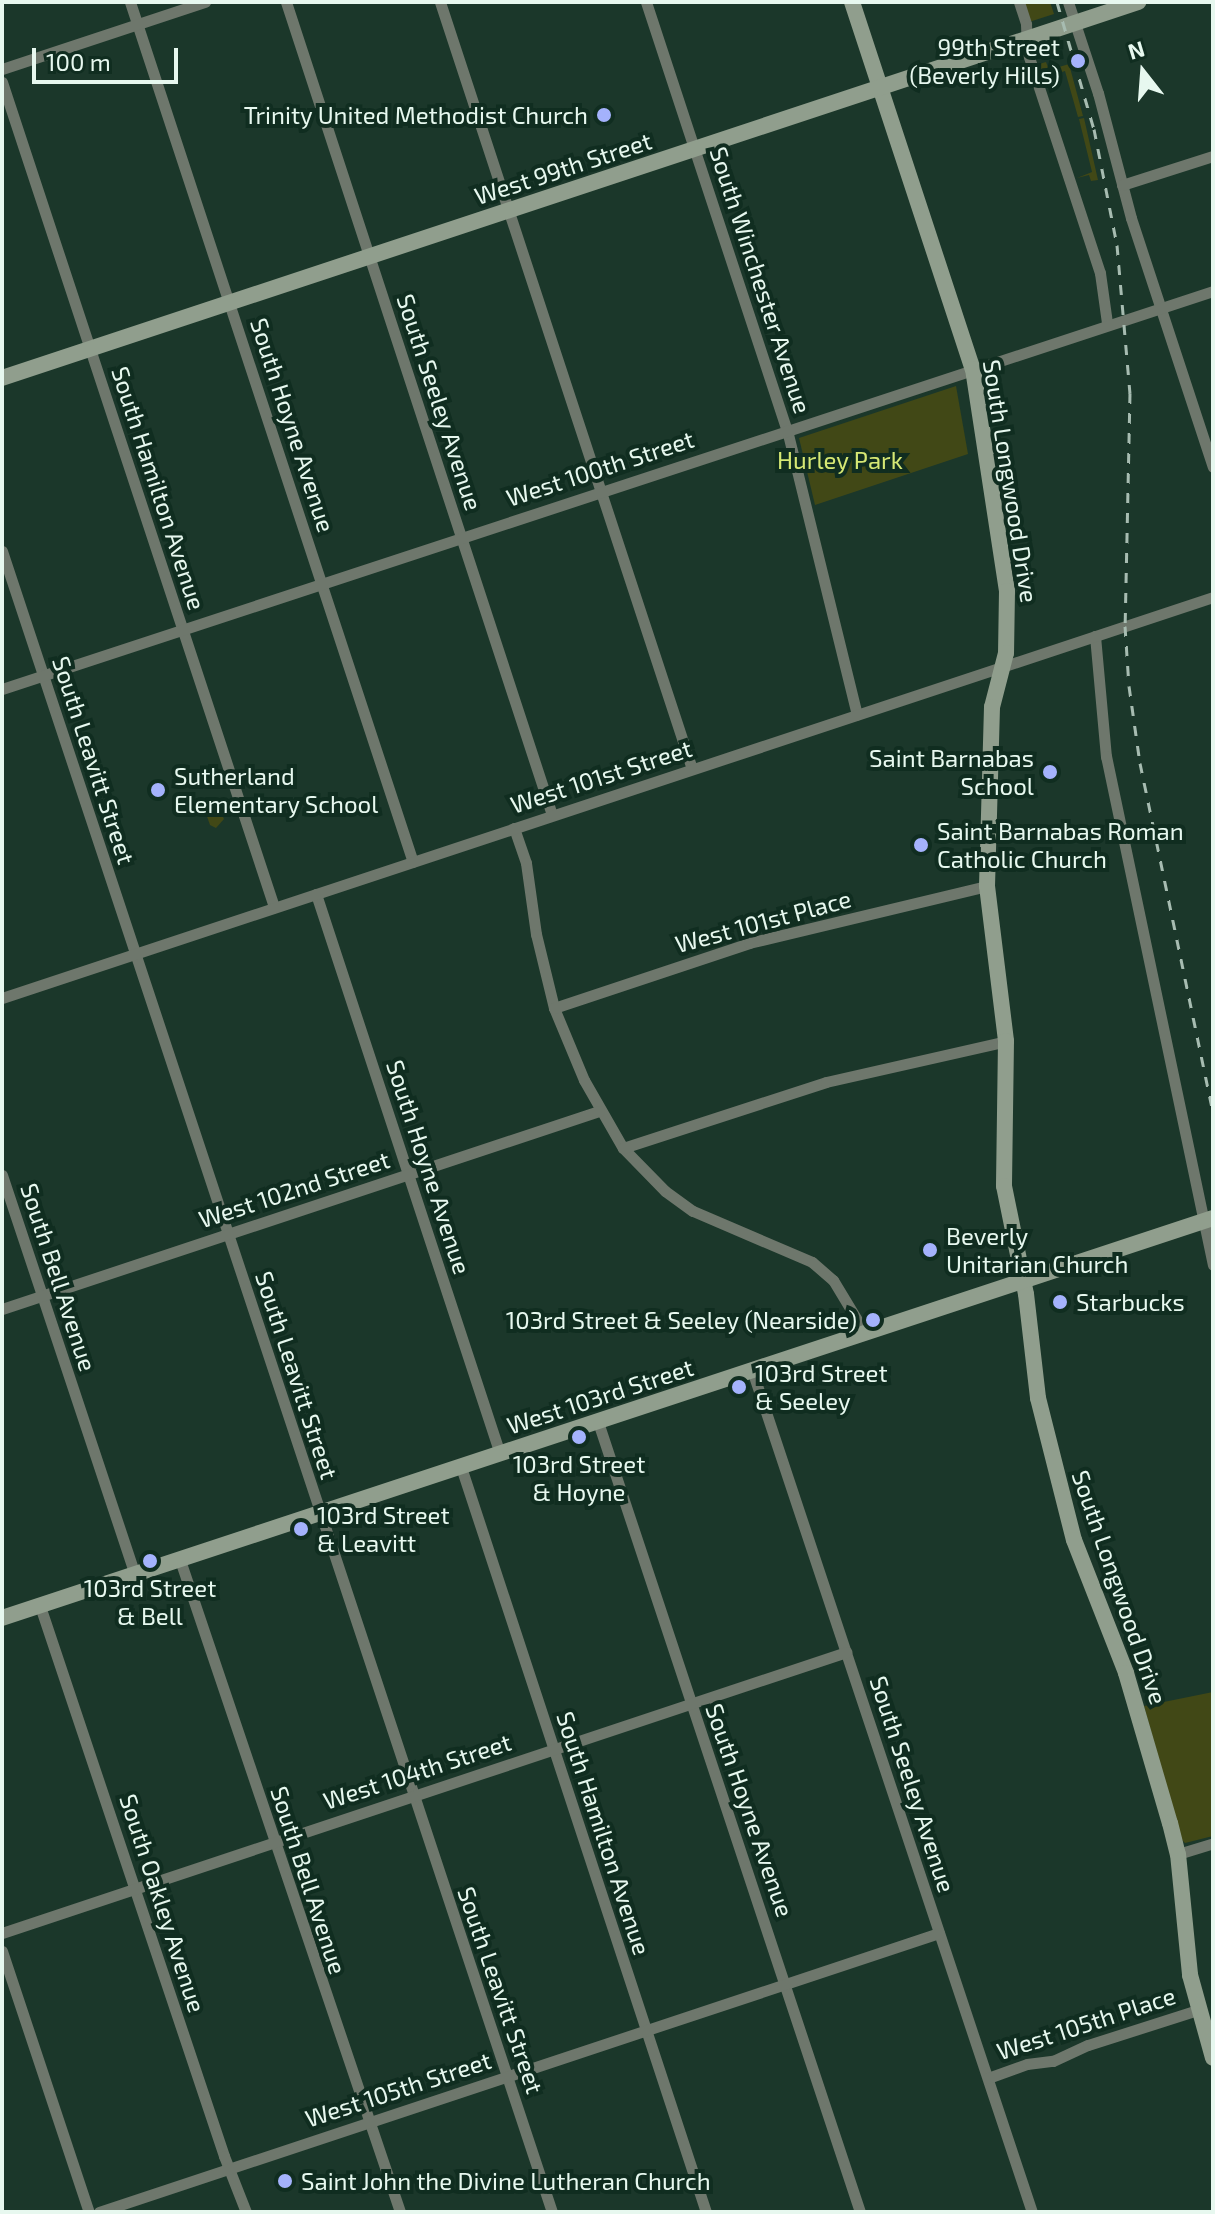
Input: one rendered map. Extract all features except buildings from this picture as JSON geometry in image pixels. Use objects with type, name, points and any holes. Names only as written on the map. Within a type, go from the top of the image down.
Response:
[{"type":"street","name":"South Hoyne Avenue","points":[[130,2],[413,862]]},
{"type":"street","points":[[2,69],[205,2]]},
{"type":"street","name":"South Seeley Avenue","points":[[286,2],[552,815]]},
{"type":"street","points":[[440,2],[692,769]]},
{"type":"street","name":"South Winchester Avenue","points":[[646,2],[787,430],[857,715]]},
{"type":"street","name":"South Longwood Drive","points":[[852,2],[973,369],[1009,609],[1002,667],[992,707],[987,886],[1006,1041],[1004,1186],[1023,1281],[1038,1398],[1057,1484],[1084,1571],[1126,1673],[1178,1854],[1186,1947],[1198,2010],[1213,2058]]},
{"type":"street","points":[[1019,2],[1027,51],[1100,273],[1107,323]]},
{"type":"street","points":[[1068,2],[1160,309],[1210,447],[1213,467]]},
{"type":"street","name":"West 99th Street","points":[[2,378],[1138,2]]},
{"type":"street","name":"South Hamilton Avenue","points":[[2,82],[274,907]]},
{"type":"street","points":[[1122,185],[1213,156]]},
{"type":"street","name":"West 100th Street","points":[[2,689],[1107,323],[1213,291]]},
{"type":"street","name":"South Leavitt Street","points":[[2,551],[552,2212]]},
{"type":"street","name":"West 101st Street","points":[[2,998],[1213,597]]},
{"type":"street","points":[[1095,636],[1106,756],[1209,1220],[1213,1265]]},
{"type":"street","points":[[514,828],[526,863],[542,965],[554,1008],[599,1111],[623,1148],[665,1191],[693,1211],[812,1262],[833,1280],[865,1333]]},
{"type":"street","name":"West 101st Place","points":[[554,1008],[749,943],[987,886]]},
{"type":"street","name":"South Hoyne Avenue","points":[[316,894],[500,1454]]},
{"type":"street","points":[[623,1148],[812,1086],[1006,1041]]},
{"type":"street","name":"West 102nd Street","points":[[2,1309],[599,1111]]},
{"type":"street","name":"South Bell Avenue","points":[[2,1175],[135,1575]]},
{"type":"street","name":"West 103rd Street","points":[[2,1618],[1209,1220]]},
{"type":"street","name":"South Seeley Avenue","points":[[752,1370],[1032,2212]]},
{"type":"street","name":"South Hoyne Avenue","points":[[598,1422],[860,2212]]},
{"type":"street","name":"South Hamilton Avenue","points":[[461,1467],[706,2212]]},
{"type":"street","name":"South Bell Avenue","points":[[180,1560],[400,2212]]},
{"type":"street","name":"South Oakley Avenue","points":[[40,1606],[246,2212]]},
{"type":"street","name":"West 104th Street","points":[[2,1933],[846,1652]]},
{"type":"street","points":[[1178,1854],[1213,1843]]},
{"type":"street","name":"West 105th Street","points":[[99,2212],[939,1933]]},
{"type":"street","points":[[2,1951],[89,2212]]},
{"type":"street","name":"West 105th Place","points":[[988,2078],[1027,2064],[1053,2061],[1088,2045],[1198,2010]]},
{"type":"green space","points":[[1022,2],[1050,2],[1054,14],[1029,22]]},
{"type":"green space","points":[[1046,62],[1049,70],[1069,64],[1083,116],[1078,117],[1065,71],[1043,78],[1039,64]]},
{"type":"green space","points":[[1084,118],[1098,180],[1091,181],[1089,175],[1077,178],[1092,172],[1079,119]]},
{"type":"green space","name":"Hurley Park","points":[[956,386],[968,454],[815,505],[799,438]]},
{"type":"green space","points":[[214,799],[224,819],[216,828],[210,825],[204,808]]},
{"type":"green space","points":[[1213,1692],[1213,1836],[1185,1843],[1181,1839],[1144,1706]]},
{"type":"railway","points":[[1057,2],[1094,129],[1117,245],[1130,393],[1125,626],[1129,686],[1140,763],[1213,1111]]},
{"type":"place","name":"99th Street (Beverly Hills)","points":[[1078,61]]},
{"type":"place","name":"Trinity United Methodist Church","points":[[604,115]]},
{"type":"place","name":"Saint Barnabas School","points":[[1050,772]]},
{"type":"place","name":"Sutherland Elementary School","points":[[158,790]]},
{"type":"place","name":"Saint Barnabas Roman Catholic Church","points":[[921,845]]},
{"type":"place","name":"Beverly Unitarian Church","points":[[930,1250]]},
{"type":"place","name":"Starbucks","points":[[1060,1302]]},
{"type":"place","name":"103rd Street & Seeley (Nearside)","points":[[873,1320]]},
{"type":"place","name":"103rd Street & Seeley","points":[[739,1387]]},
{"type":"place","name":"103rd Street & Hoyne","points":[[579,1437]]},
{"type":"place","name":"103rd Street & Leavitt","points":[[301,1529]]},
{"type":"place","name":"103rd Street & Bell","points":[[150,1561]]},
{"type":"place","name":"Saint John the Divine Lutheran Church","points":[[285,2181]]}]
